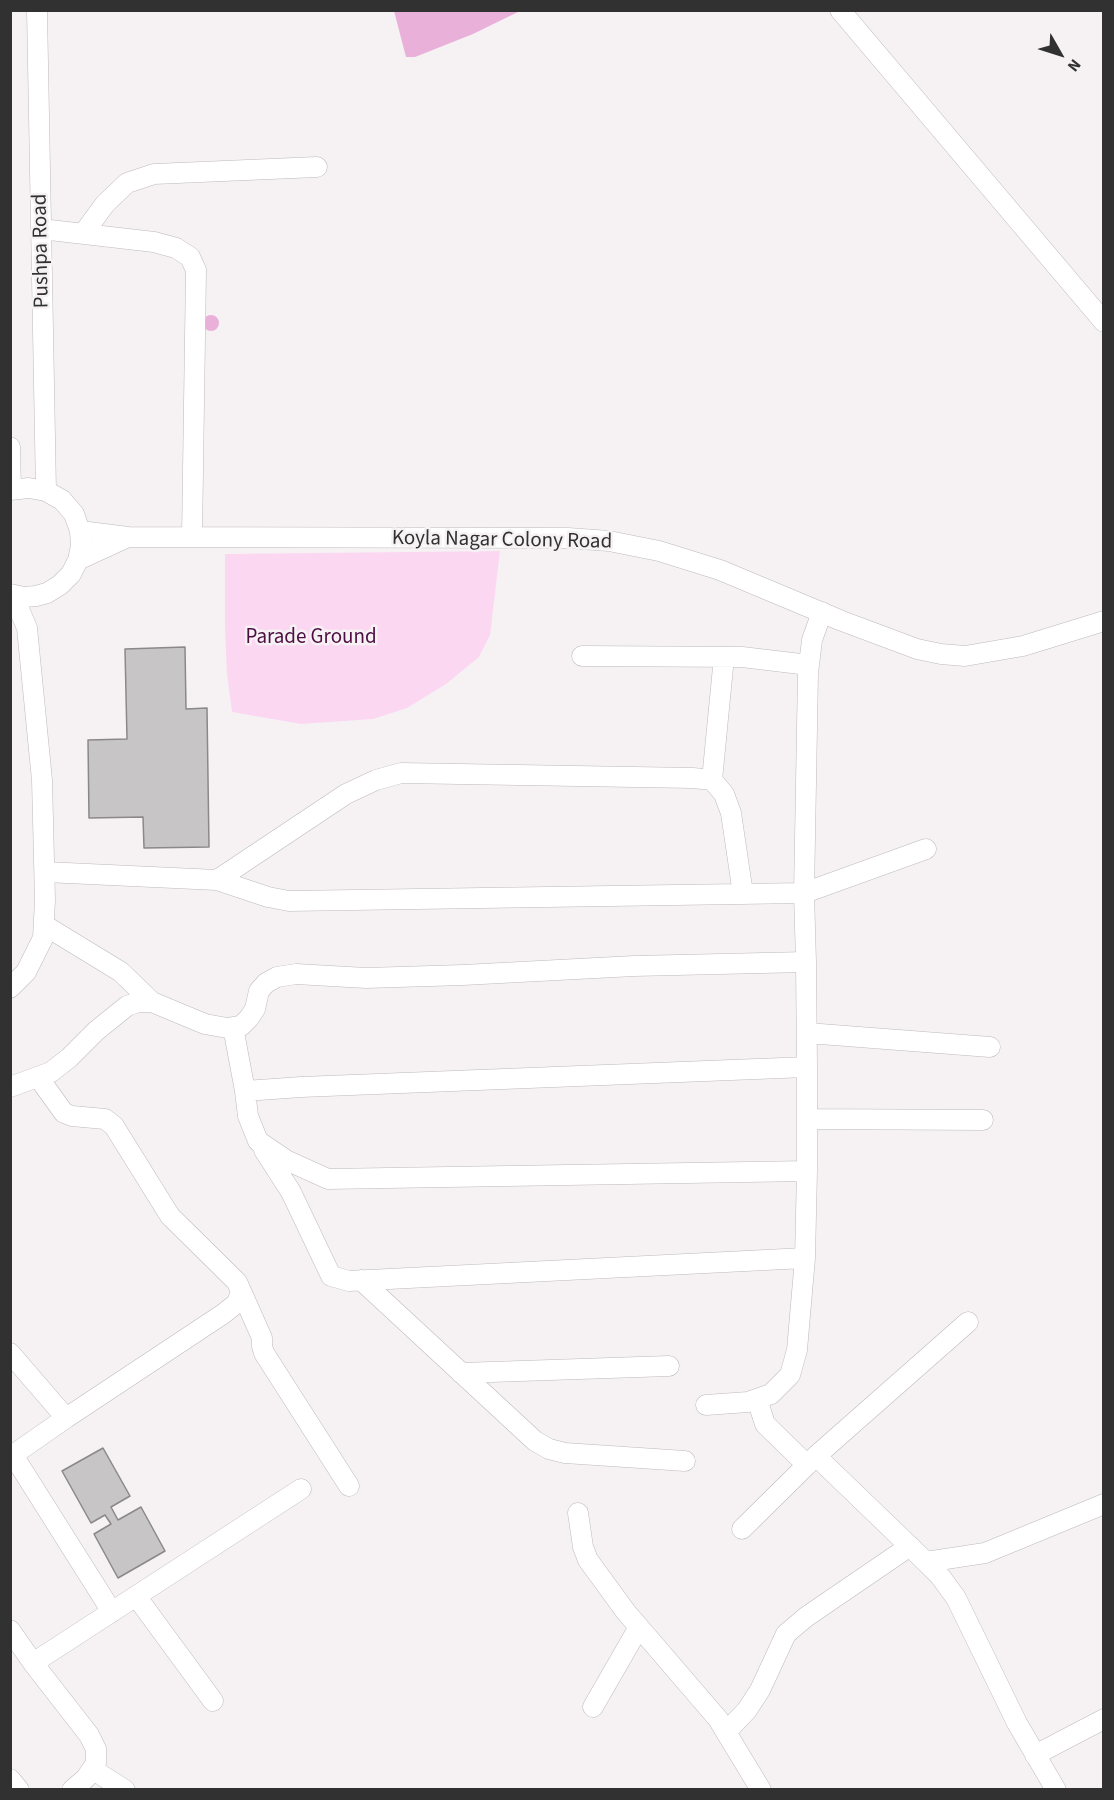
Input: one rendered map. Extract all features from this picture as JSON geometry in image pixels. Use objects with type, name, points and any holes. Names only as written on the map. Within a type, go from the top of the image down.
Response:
[{"type":"street","name":"Pushpa Road","points":[[37,10],[46,491]]},
{"type":"street","points":[[840,10],[1104,321]]},
{"type":"street","points":[[83,234],[105,204],[127,183],[154,174],[317,167]]},
{"type":"street","points":[[41,229],[154,242],[176,248],[190,257],[196,270],[192,537]]},
{"type":"street","points":[[10,447],[11,490],[29,488],[46,491],[62,500],[74,514],[80,531],[81,546],[78,560],[66,579],[47,593],[27,628]]},
{"type":"street","name":"Koyla Nagar Colony Road","points":[[80,531],[128,537],[568,538],[609,541],[659,551],[720,570],[917,649],[941,654],[965,656],[1023,646],[1104,621]]},
{"type":"street","points":[[78,560],[128,537]]},
{"type":"street","points":[[12,594],[24,597],[47,593]]},
{"type":"street","points":[[10,988],[26,972],[43,938],[45,872],[42,780],[27,628],[12,594]]},
{"type":"street","points":[[706,1405],[748,1402],[771,1395],[790,1375],[797,1350],[805,1258],[807,1171],[804,893],[806,747],[809,665],[812,640],[822,612]]},
{"type":"street","points":[[582,656],[764,658],[809,665]]},
{"type":"street","points":[[712,780],[724,657]]},
{"type":"street","points":[[216,880],[346,794],[376,780],[401,773],[693,778],[712,780],[724,794],[731,813],[743,894]]},
{"type":"street","points":[[45,872],[216,880],[268,897],[289,901],[804,893],[926,849]]},
{"type":"street","points":[[44,925],[121,972],[152,1002],[205,1024],[227,1028],[241,1026],[249,1018],[255,1009],[259,991],[266,983],[277,977],[296,974],[366,978],[634,966],[806,962]]},
{"type":"street","points":[[10,1087],[51,1072],[127,1006],[138,1002],[152,1002]]},
{"type":"street","points":[[233,1027],[248,1116],[258,1141],[291,1192],[331,1276],[349,1281],[805,1258]]},
{"type":"street","points":[[807,1033],[990,1047]]},
{"type":"street","points":[[244,1091],[807,1067]]},
{"type":"street","points":[[38,1077],[64,1113],[72,1116],[105,1119],[114,1126],[170,1216],[237,1282],[262,1338],[264,1353],[350,1486]]},
{"type":"street","points":[[807,1119],[983,1120]]},
{"type":"street","points":[[258,1141],[286,1160],[328,1179]]},
{"type":"street","points":[[291,1192],[328,1179],[807,1171]]},
{"type":"street","points":[[361,1280],[535,1441],[549,1449],[565,1453],[685,1461]]},
{"type":"street","points":[[112,1611],[12,1456],[223,1314],[237,1303],[241,1292],[237,1282]]},
{"type":"street","points":[[742,1529],[811,1461],[968,1322]]},
{"type":"street","points":[[10,1353],[66,1418]]},
{"type":"street","points":[[461,1373],[669,1366]]},
{"type":"street","points":[[757,1400],[765,1424],[910,1546],[940,1576],[956,1598],[1017,1723],[1056,1790]]},
{"type":"street","points":[[33,1663],[302,1489]]},
{"type":"street","points":[[926,1562],[985,1553],[1104,1504]]},
{"type":"street","points":[[578,1513],[583,1546],[588,1560],[639,1627],[699,1695],[727,1731],[761,1790]]},
{"type":"street","points":[[727,1731],[747,1710],[760,1690],[786,1634],[806,1617],[910,1546]]},
{"type":"street","points":[[136,1596],[213,1701]]},
{"type":"street","points":[[593,1707],[639,1627]]},
{"type":"street","points":[[10,1630],[89,1736],[96,1749],[96,1763],[86,1778],[72,1790]]},
{"type":"street","points":[[1035,1755],[1104,1719]]},
{"type":"street","points":[[92,1769],[126,1790]]},
{"type":"street","points":[[10,1779],[19,1790]]},
{"type":"green space","name":"Parade Ground","points":[[500,551],[490,635],[479,657],[446,684],[407,708],[373,719],[301,724],[232,712],[227,674],[225,554]]},
{"type":"shaded area","points":[[520,10],[473,34],[415,57],[406,57],[394,11]]},
{"type":"shaded area","points":[[211,315],[217,317],[219,323],[217,329],[211,331],[205,329],[203,323],[205,317]]},
{"type":"building","points":[[185,647],[186,709],[207,708],[209,847],[144,848],[143,817],[89,818],[88,740],[127,739],[125,649]]},
{"type":"building","points":[[103,1448],[130,1496],[111,1507],[118,1520],[141,1507],[165,1551],[118,1578],[94,1534],[111,1524],[105,1515],[91,1523],[62,1471]]}]
